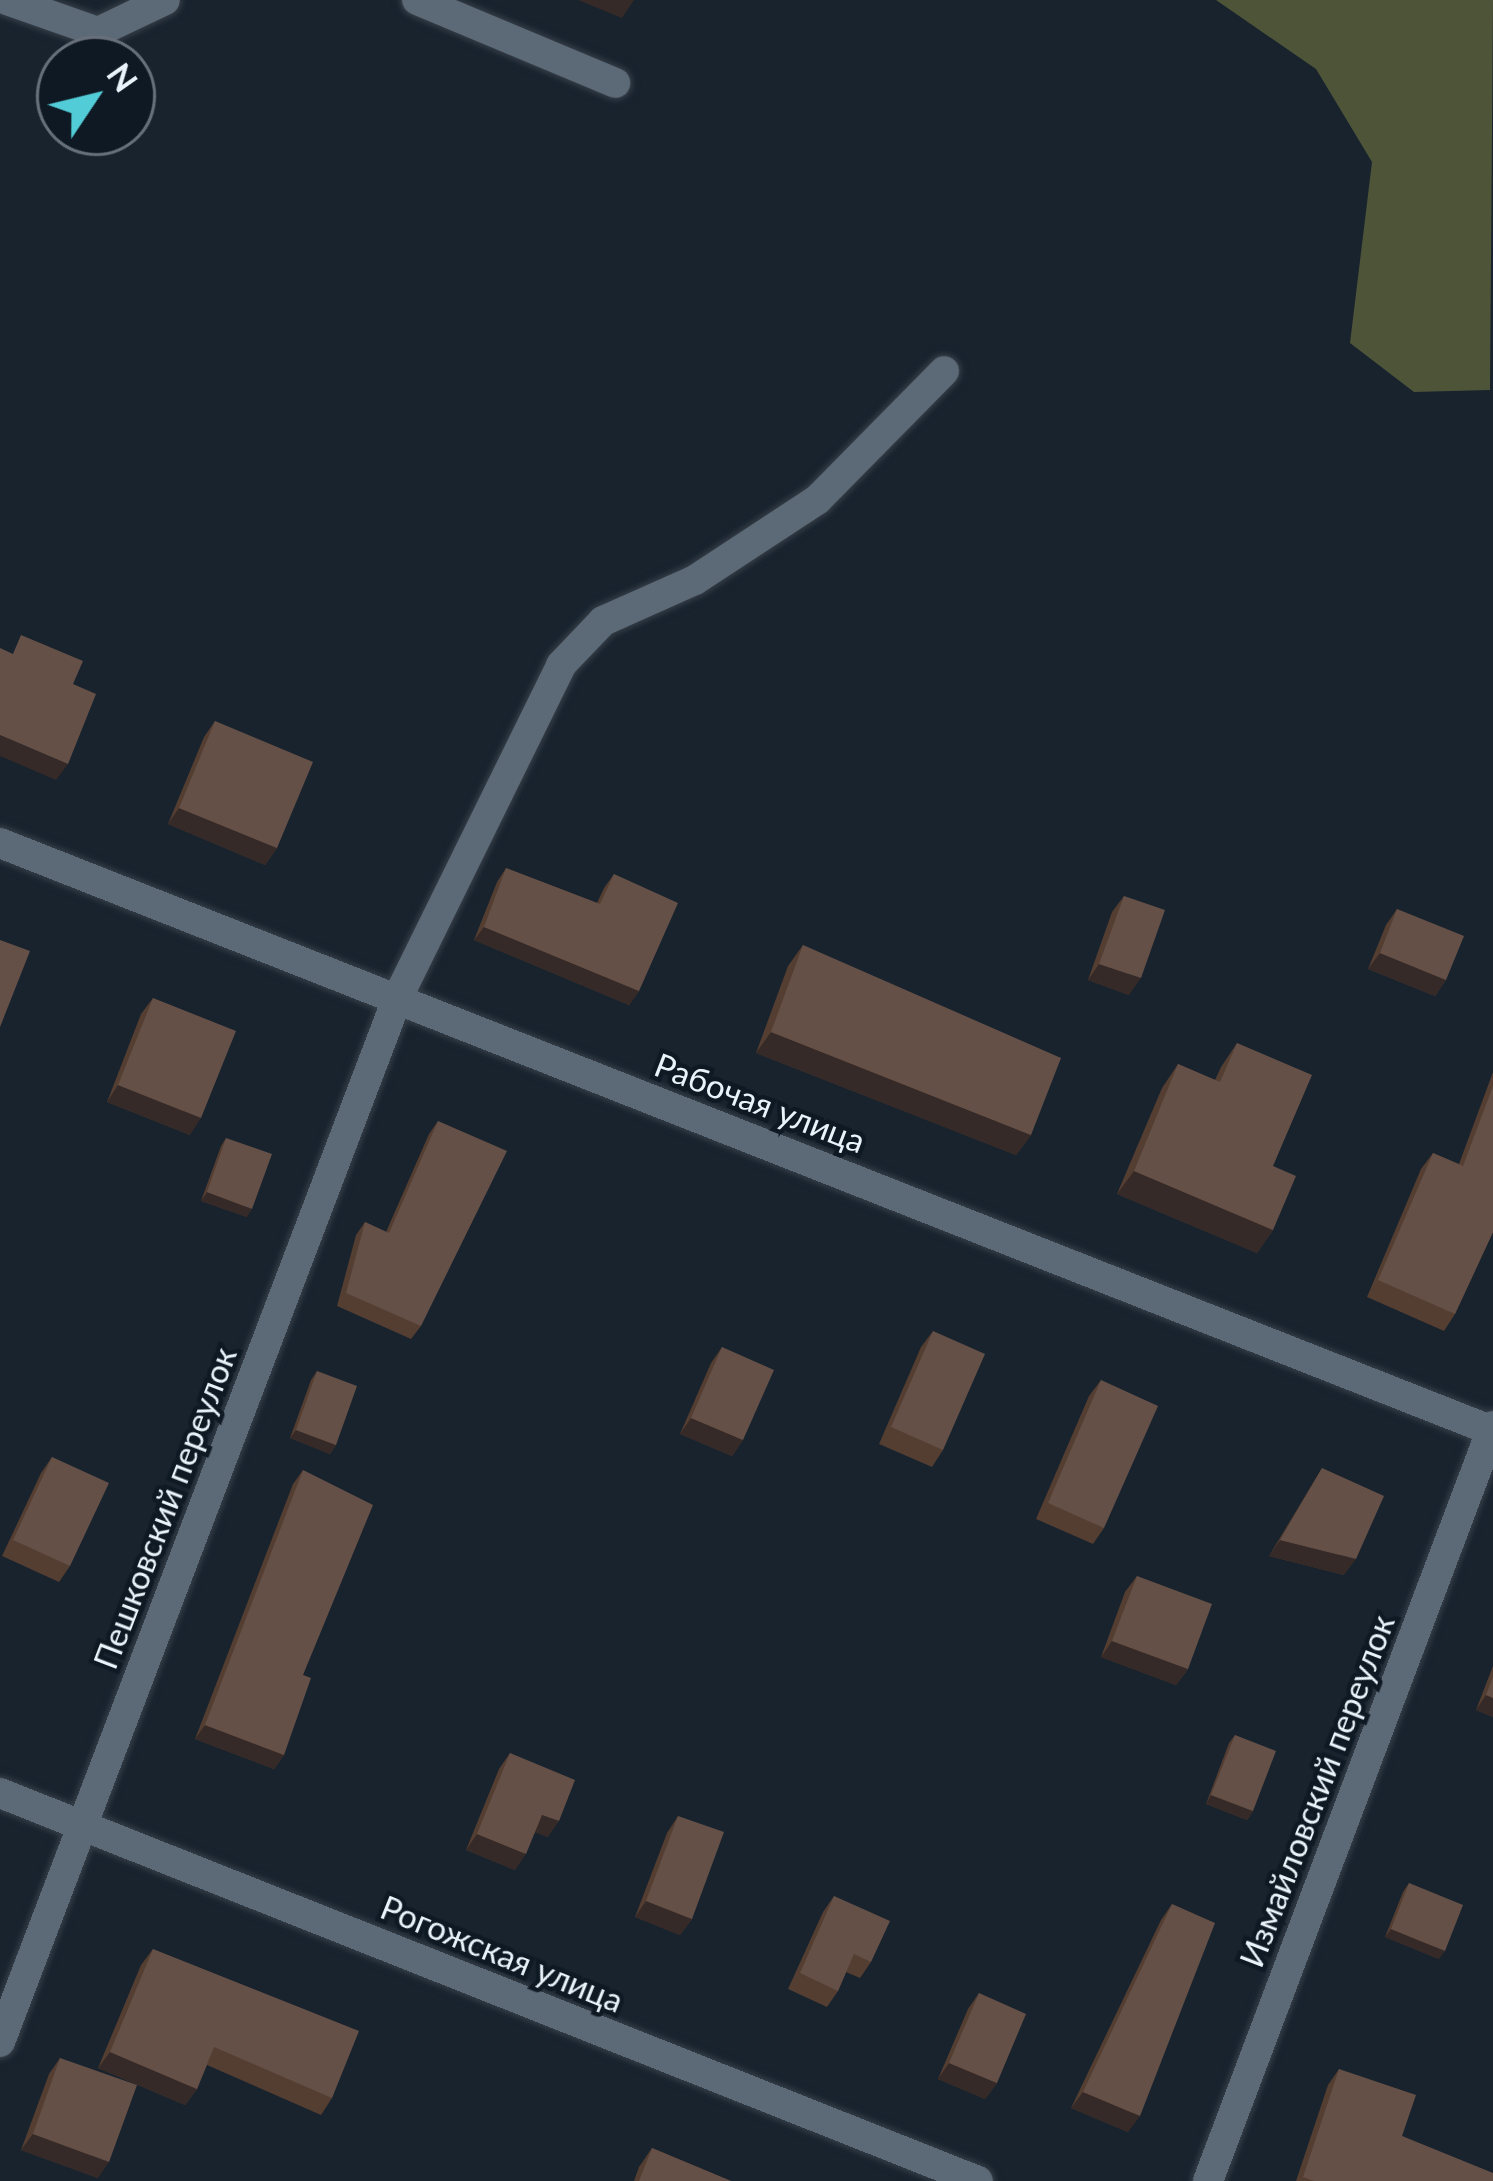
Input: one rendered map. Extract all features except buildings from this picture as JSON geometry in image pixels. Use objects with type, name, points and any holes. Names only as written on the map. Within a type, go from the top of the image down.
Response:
[{"type":"street","points":[[7,0],[98,32],[165,0]]},
{"type":"street","points":[[417,0],[615,83]]},
{"type":"street","name":"Пешковский переулок","points":[[0,2042],[397,999],[561,665],[603,621],[695,580],[818,500],[944,370]]},
{"type":"street","name":"Рабочая улица","points":[[0,843],[1492,1429]]},
{"type":"street","name":"Измайловский переулок","points":[[1208,2181],[1492,1429]]},
{"type":"street","name":"Рогожская улица","points":[[0,1793],[978,2181]]},
{"type":"green space","points":[[1216,0],[1493,0],[1490,390],[1414,392],[1350,343],[1372,162],[1316,69]]}]
